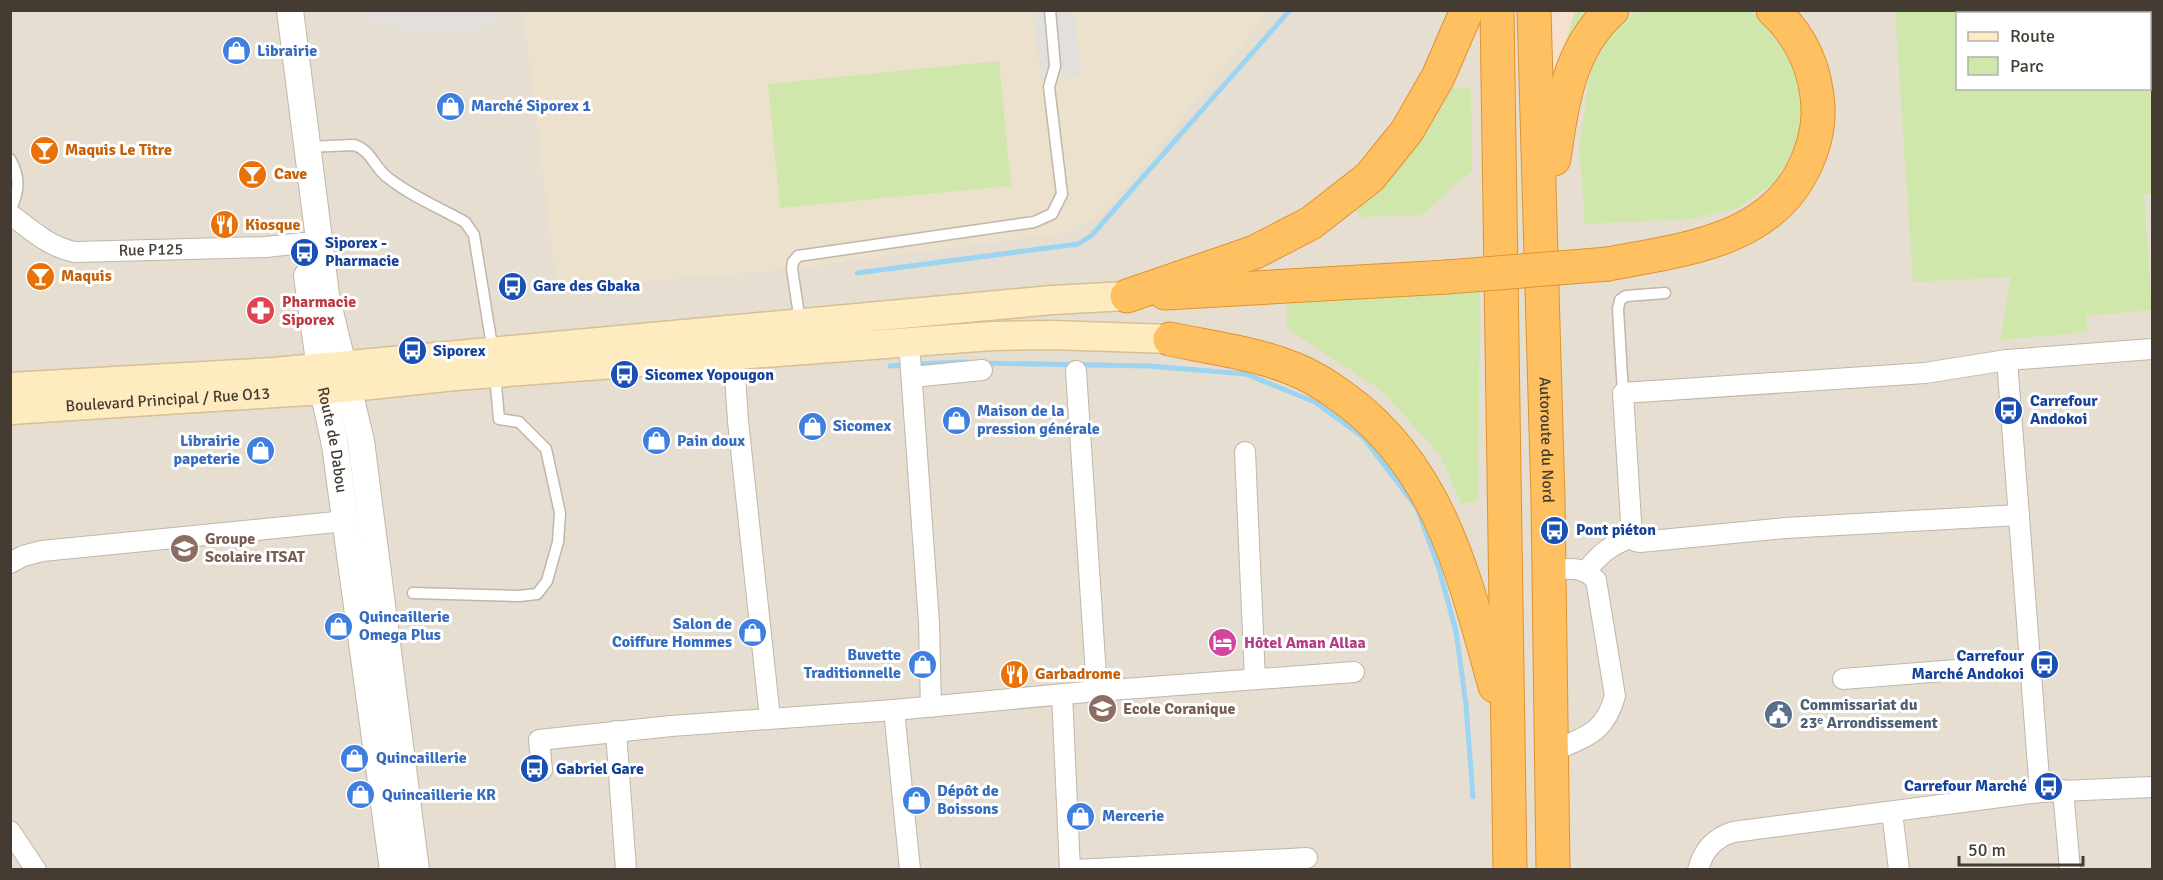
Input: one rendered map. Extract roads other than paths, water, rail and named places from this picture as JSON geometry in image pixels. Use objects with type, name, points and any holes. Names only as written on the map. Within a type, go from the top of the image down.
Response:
[{"type":"highway","points":[[1127,296],[1255,252],[1311,223],[1370,177],[1407,131],[1438,77],[1467,10]]},
{"type":"highway","points":[[1497,10],[1510,870]]},
{"type":"highway","points":[[1542,238],[1560,113],[1568,84],[1578,56],[1593,30],[1612,10]]},
{"type":"highway","points":[[1127,296],[1447,277],[1608,264],[1690,248],[1743,229],[1768,213],[1780,202],[1798,180],[1815,141],[1818,117],[1817,94],[1808,56],[1785,21],[1773,10]]},
{"type":"highway","name":"Autoroute du Nord","points":[[1536,16],[1549,570],[1553,870]]},
{"type":"highway","points":[[1170,339],[1250,355],[1294,369],[1328,386],[1365,413],[1400,450],[1428,491],[1453,545],[1507,728]]},
{"type":"main road","points":[[733,342],[801,325],[1053,300],[1127,296]]},
{"type":"main road","points":[[333,378],[733,342],[910,347],[992,336],[1053,335],[1170,339]]},
{"type":"main road","name":"Boulevard Principal / Rue O13","points":[[10,387],[333,378]]},
{"type":"main road","name":"Boulevard Principal / Rue O13","points":[[10,410],[333,378]]},
{"type":"street","name":"Route de Dabou","points":[[273,10],[303,243],[333,378],[361,441],[416,870]]},
{"type":"street","name":"Route de Dabou","points":[[290,10],[326,295],[333,378],[335,445],[393,870]]},
{"type":"street","name":"Rue P125","points":[[10,212],[46,241],[59,249],[75,252],[266,247],[303,243]]},
{"type":"street","points":[[733,342],[738,422],[770,718]]},
{"type":"street","points":[[910,347],[929,623],[931,707]]},
{"type":"street","points":[[2019,515],[1785,528],[1635,541],[1632,537],[1623,393],[1925,373],[2007,360],[2152,349]]},
{"type":"street","points":[[2007,360],[2040,792]]},
{"type":"street","points":[[912,375],[982,370]]},
{"type":"street","points":[[1076,371],[1097,691]]},
{"type":"street","points":[[1245,452],[1255,679]]},
{"type":"street","points":[[10,563],[23,555],[42,551],[346,521]]},
{"type":"street","points":[[1586,571],[1600,553],[1611,545],[1632,537]]},
{"type":"street","points":[[1549,570],[1586,571],[1596,580],[1615,696],[1611,711],[1599,729],[1551,752]]},
{"type":"street","points":[[1843,679],[2031,664]]},
{"type":"street","points":[[542,770],[539,740],[770,718],[1354,672]]},
{"type":"street","points":[[1062,694],[1070,870]]},
{"type":"street","points":[[894,710],[910,870]]},
{"type":"street","points":[[616,731],[626,870]]},
{"type":"street","points":[[1698,870],[1707,850],[1715,840],[1733,832],[2040,792],[2152,787]]},
{"type":"street","points":[[2063,790],[2070,870]]},
{"type":"street","points":[[1892,812],[1899,870]]},
{"type":"street","points":[[10,831],[36,870]]},
{"type":"street","points":[[1076,870],[1307,858]]},
{"type":"lane","points":[[801,325],[792,269],[793,262],[798,256],[1034,222],[1052,214],[1062,194],[1049,87],[1055,66],[1050,10]]},
{"type":"lane","points":[[306,147],[360,147],[367,152],[379,171],[391,181],[470,226],[474,235],[494,363],[499,419],[519,422],[546,449],[560,513],[558,542],[547,581],[537,594],[413,593]]},
{"type":"lane","points":[[10,159],[15,167],[19,185],[10,212]]},
{"type":"lane","points":[[1623,393],[1618,309],[1620,300],[1626,296],[1665,293]]},
{"type":"waterway","points":[[857,273],[1078,244],[1092,235],[1290,10]]},
{"type":"waterway","points":[[915,364],[966,362]]},
{"type":"waterway","points":[[981,363],[1149,366],[1246,374],[1315,402],[1363,437],[1417,508],[1439,569],[1456,631],[1466,705],[1473,797]]},
{"type":"waterway","points":[[890,366],[906,365]]},
{"type":"place","name":"Librairie","points":[[236,51]]},
{"type":"place","name":"Marché Siporex 1","points":[[450,106]]},
{"type":"place","name":"Maquis Le Titre","points":[[44,150]]},
{"type":"place","name":"Cave","points":[[253,174]]},
{"type":"place","name":"Kiosque","points":[[224,225]]},
{"type":"place","name":"Siporex - Pharmacie","points":[[304,252]]},
{"type":"place","name":"Maquis","points":[[40,276]]},
{"type":"place","name":"Gare des Gbaka","points":[[512,286]]},
{"type":"place","name":"Pharmacie Siporex","points":[[261,311]]},
{"type":"place","name":"Siporex","points":[[412,351]]},
{"type":"place","name":"Sicomex Yopougon","points":[[624,375]]},
{"type":"place","name":"Carrefour Andokoi","points":[[2009,410]]},
{"type":"place","name":"Maison de la pression générale","points":[[956,420]]},
{"type":"place","name":"Sicomex","points":[[812,426]]},
{"type":"place","name":"Pain doux","points":[[656,441]]},
{"type":"place","name":"Librairie papeterie","points":[[261,450]]},
{"type":"place","name":"Pont piéton","points":[[1555,530]]},
{"type":"place","name":"Groupe Scolaire ITSAT","points":[[184,548]]},
{"type":"place","name":"Quincaillerie Omega Plus","points":[[338,626]]},
{"type":"place","name":"Salon de Coiffure Hommes","points":[[753,633]]},
{"type":"place","name":"Hôtel Aman Allaa","points":[[1223,643]]},
{"type":"place","name":"Buvette Traditionnelle","points":[[922,664]]},
{"type":"place","name":"Carrefour Marché Andokoi","points":[[2045,665]]},
{"type":"place","name":"Garbadrome","points":[[1014,674]]},
{"type":"place","name":"Ecole Coranique","points":[[1102,709]]},
{"type":"place","name":"Commissariat du 23ᵉ Arrondissement","points":[[1779,714]]},
{"type":"place","name":"Quincaillerie","points":[[355,758]]},
{"type":"place","name":"Gabriel Gare","points":[[535,769]]},
{"type":"place","name":"Carrefour Marché","points":[[2048,786]]},
{"type":"place","name":"Quincaillerie KR","points":[[361,795]]},
{"type":"place","name":"Dépôt de Boissons","points":[[916,800]]},
{"type":"place","name":"Mercerie","points":[[1081,816]]}]
